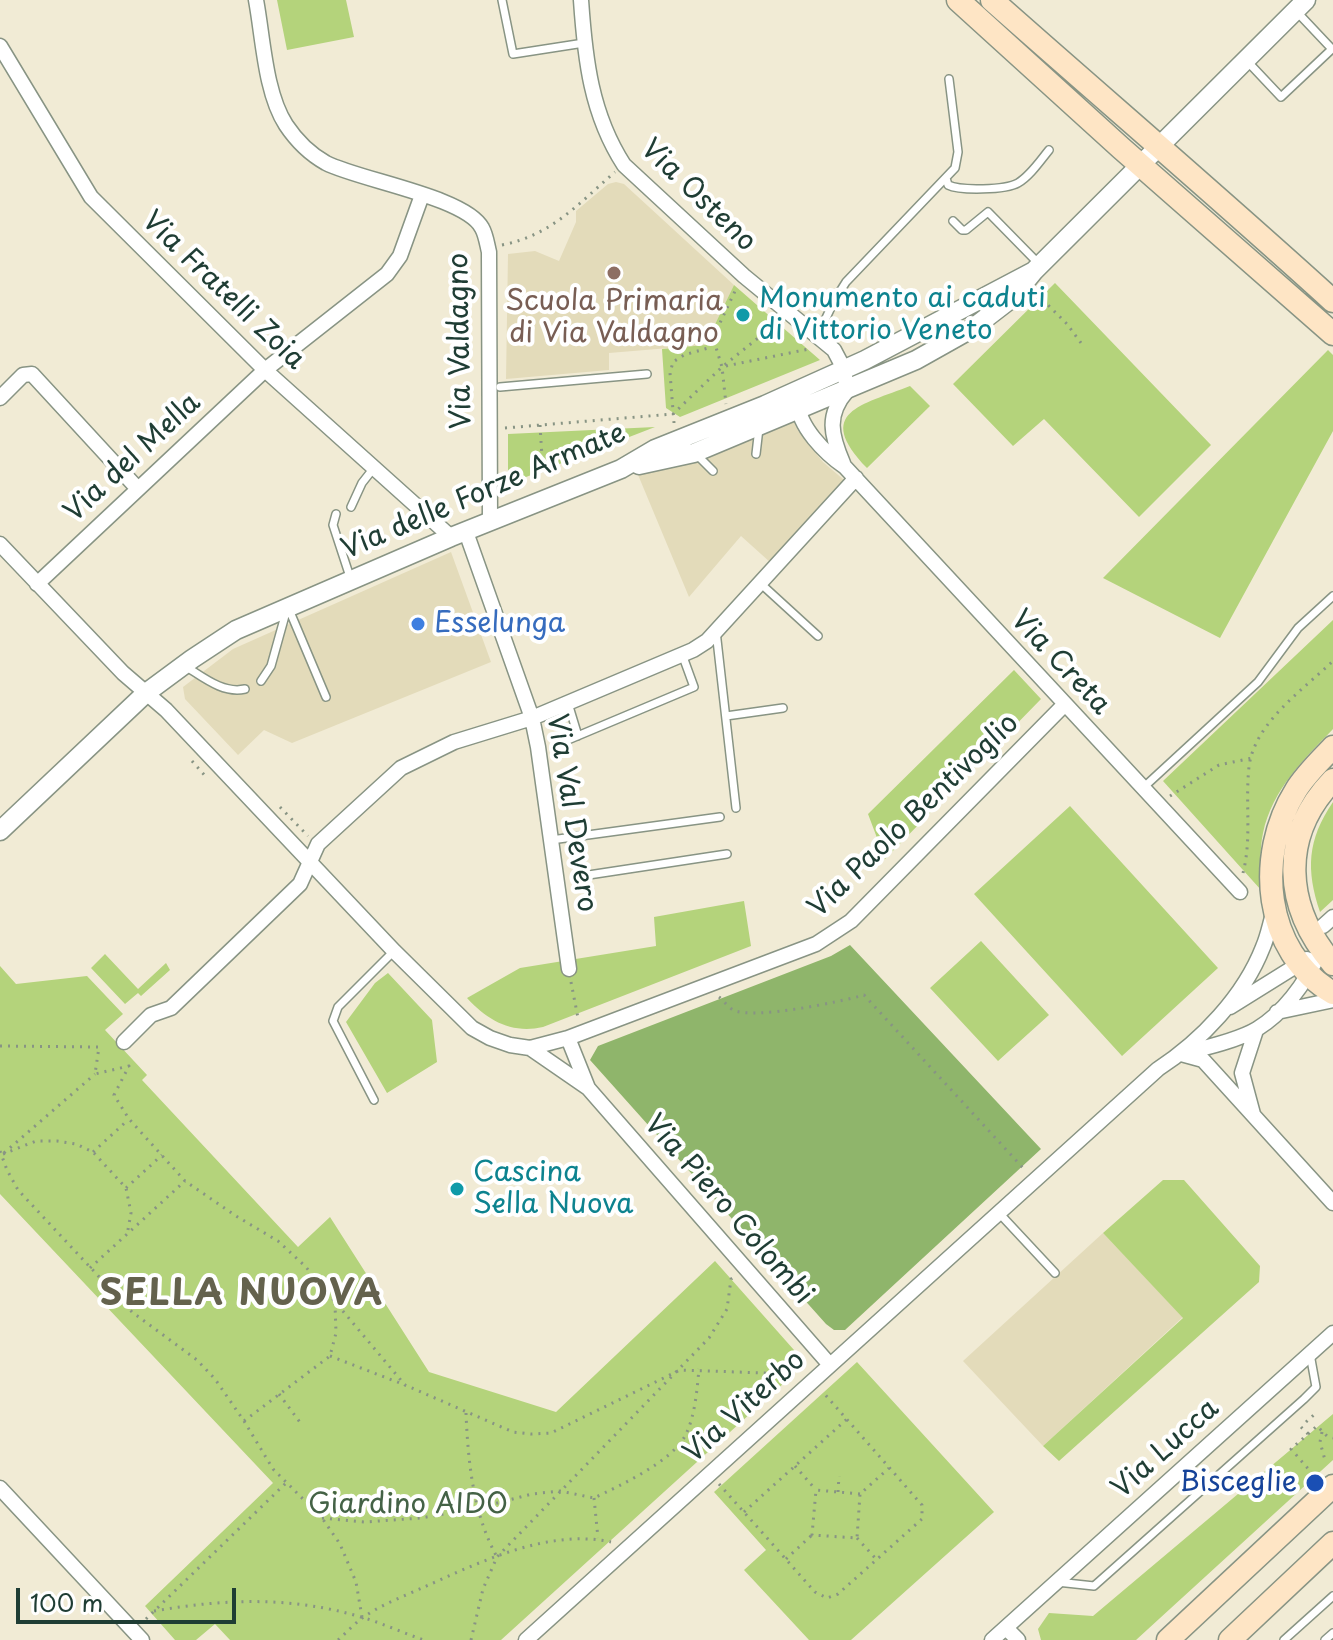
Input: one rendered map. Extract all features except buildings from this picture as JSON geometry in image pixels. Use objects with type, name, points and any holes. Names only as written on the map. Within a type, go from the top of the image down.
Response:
[{"type":"main road","points":[[958,0],[1333,334]]},
{"type":"main road","points":[[992,0],[1333,301]]},
{"type":"main road","points":[[1333,747],[1309,772],[1285,812],[1273,858],[1274,911],[1282,939],[1304,970],[1333,993]]},
{"type":"main road","points":[[1327,957],[1299,906],[1294,859],[1299,835],[1311,808],[1333,780]]},
{"type":"main road","points":[[1168,1640],[1333,1486]]},
{"type":"main road","points":[[1230,1640],[1333,1543]]},
{"type":"street","name":"Via Valdagno","points":[[256,0],[272,91],[277,108],[294,136],[310,152],[330,165],[470,214],[482,227],[489,252],[490,522]]},
{"type":"street","name":"Via Osteno","points":[[581,0],[584,43],[594,100],[613,149],[624,165],[815,342],[834,350],[844,369],[847,391]]},
{"type":"street","name":"Via delle Forze Armate","points":[[621,469],[694,453],[759,427],[916,360],[973,328],[1012,298],[1037,268],[1300,5]]},
{"type":"street","name":"Via Fratelli Zoia","points":[[0,46],[91,197],[265,370],[458,535]]},
{"type":"street","name":"Via del Mella","points":[[37,584],[265,370],[394,267],[406,244],[422,195]]},
{"type":"street","name":"Via delle Forze Armate","points":[[0,831],[146,693],[229,634],[288,606],[621,469],[655,449],[799,390],[932,327],[1037,268]]},
{"type":"street","points":[[0,398],[23,375],[32,374],[138,489]]},
{"type":"street","points":[[798,410],[799,390]]},
{"type":"street","name":"Via Creta","points":[[847,391],[836,403],[832,416],[837,447],[850,473]]},
{"type":"street","name":"Via Creta","points":[[798,410],[804,425],[833,459],[850,473],[1240,892]]},
{"type":"street","points":[[745,413],[759,427]]},
{"type":"street","points":[[694,433],[694,453]]},
{"type":"street","points":[[124,1042],[151,1015],[171,1008],[300,884],[318,844],[401,768],[454,742],[532,718],[707,641],[760,583],[850,473]]},
{"type":"street","name":"Via Val Devero","points":[[458,535],[532,718],[569,969]]},
{"type":"street","points":[[0,544],[472,1028],[500,1042],[530,1048]]},
{"type":"street","name":"Via Paolo Bentivoglio","points":[[530,1048],[568,1038],[816,944],[832,935],[862,910],[1064,705]]},
{"type":"street","name":"Via Viterbo","points":[[526,1640],[1158,1069],[1181,1054],[1223,1012],[1263,948],[1274,911]]},
{"type":"street","points":[[1304,970],[1327,957]]},
{"type":"street","name":"Via Viterbo","points":[[1223,1012],[1304,970]]},
{"type":"street","name":"Via Viterbo","points":[[1181,1054],[1256,1030],[1277,1012],[1304,970]]},
{"type":"street","name":"Via Viterbo","points":[[1277,1012],[1333,1000]]},
{"type":"street","points":[[1255,1119],[1242,1073],[1256,1030]]},
{"type":"street","name":"Via Piero Colombi","points":[[568,1038],[588,1088]]},
{"type":"street","name":"Via Piero Colombi","points":[[530,1048],[588,1088],[830,1365]]},
{"type":"street","points":[[1181,1054],[1203,1060],[1333,1203]]},
{"type":"street","name":"Via Lucca","points":[[992,1640],[1333,1333]]},
{"type":"street","points":[[1,1491],[142,1640]]},
{"type":"street","points":[[1006,1628],[1018,1640]]},
{"type":"lane","points":[[502,0],[513,54],[584,43]]},
{"type":"lane","points":[[1246,59],[1281,97],[1332,49],[1300,5]]},
{"type":"lane","points":[[815,342],[846,282],[955,168],[958,152],[949,79]]},
{"type":"lane","points":[[946,178],[948,185],[957,189],[1011,186],[1022,180],[1049,150]]},
{"type":"lane","points":[[953,221],[966,230],[988,212],[1037,268]]},
{"type":"lane","points":[[500,387],[647,374]]},
{"type":"lane","points":[[756,454],[759,427]]},
{"type":"lane","points":[[694,453],[713,471]]},
{"type":"lane","points":[[351,507],[362,483],[375,467]]},
{"type":"lane","points":[[336,514],[333,525],[351,580]]},
{"type":"lane","points":[[760,583],[818,636]]},
{"type":"lane","points":[[1142,788],[1258,682],[1298,628],[1333,596]]},
{"type":"lane","points":[[261,681],[271,666],[288,606]]},
{"type":"lane","points":[[288,606],[326,697]]},
{"type":"lane","points":[[716,631],[736,808]]},
{"type":"lane","name":"Via Val Devero","points":[[556,745],[694,687],[682,654]]},
{"type":"lane","points":[[183,665],[233,691],[245,689]]},
{"type":"lane","name":"Via Val Devero","points":[[568,702],[578,736]]},
{"type":"lane","points":[[726,716],[783,708]]},
{"type":"lane","points":[[551,840],[720,817]]},
{"type":"lane","points":[[577,837],[582,876],[727,854]]},
{"type":"lane","points":[[374,1100],[333,1021],[338,1007],[394,951]]},
{"type":"lane","points":[[999,1213],[1055,1273]]},
{"type":"lane","name":"Via Lucca","points":[[1057,1582],[1094,1586],[1304,1399],[1316,1387],[1310,1354]]},
{"type":"lane","points":[[1284,1640],[1333,1596]]},
{"type":"lane","points":[[1325,1640],[1333,1633]]},
{"type":"path","points":[[502,245],[532,237],[557,223],[624,165]]},
{"type":"path","points":[[674,423],[670,373],[673,362],[684,355],[701,352],[714,341],[739,284]]},
{"type":"path","points":[[1036,293],[1067,324],[1084,347]]},
{"type":"path","points":[[499,428],[673,414],[722,367],[782,320]]},
{"type":"path","points":[[714,341],[722,367],[726,404]]},
{"type":"path","points":[[722,367],[815,342]]},
{"type":"path","points":[[540,425],[543,473]]},
{"type":"path","points":[[1243,873],[1255,747],[1272,721],[1333,661]]},
{"type":"path","points":[[1157,804],[1219,765],[1252,758]]},
{"type":"path","points":[[192,761],[207,778]]},
{"type":"path","points":[[280,807],[309,837]]},
{"type":"path","points":[[569,969],[578,1018]]},
{"type":"path","points":[[718,996],[733,1010],[747,1012],[809,1007],[864,995],[1024,1169]]},
{"type":"path","points":[[0,1046],[99,1047],[95,1074]]},
{"type":"path","points":[[2,1152],[95,1074],[129,1066],[114,1095],[129,1119],[185,1181],[278,1241],[305,1266],[405,1385]]},
{"type":"path","points":[[93,1152],[129,1119]]},
{"type":"path","points":[[2,1152],[36,1141],[76,1144],[93,1152],[126,1188],[131,1213],[127,1235]]},
{"type":"path","points":[[2,1152],[18,1190],[90,1268],[132,1312],[197,1360],[215,1379],[273,1469],[322,1518],[350,1562],[362,1617]]},
{"type":"path","points":[[126,1188],[162,1155]]},
{"type":"path","points":[[90,1268],[185,1181]]},
{"type":"path","points":[[471,1640],[483,1589],[497,1557],[709,1338],[727,1309],[731,1279],[743,1268]]},
{"type":"path","points":[[244,1421],[330,1356],[336,1333],[335,1304]]},
{"type":"path","points":[[330,1356],[513,1432],[551,1433],[680,1370],[793,1374]]},
{"type":"path","points":[[322,1518],[365,1522],[421,1518],[560,1491],[594,1498],[664,1458],[684,1439],[698,1387],[699,1369]]},
{"type":"path","points":[[719,1484],[815,1592],[827,1598],[838,1594],[922,1519],[922,1505],[822,1391]]},
{"type":"path","points":[[279,1394],[302,1425]]},
{"type":"path","points":[[466,1411],[467,1442],[478,1508],[497,1557]]},
{"type":"path","points":[[1306,1422],[1317,1412]]},
{"type":"path","points":[[744,1512],[847,1419]]},
{"type":"path","points":[[1311,1472],[1291,1449],[1317,1426],[1333,1438]]},
{"type":"path","points":[[1301,1427],[1308,1434]]},
{"type":"path","points":[[1322,1432],[1320,1442],[1325,1460]]},
{"type":"path","points":[[795,1466],[816,1490],[860,1494]]},
{"type":"path","points":[[876,1560],[857,1538],[860,1494],[889,1468]]},
{"type":"path","points":[[838,1492],[839,1476]]},
{"type":"path","points":[[146,1619],[286,1483]]},
{"type":"path","points":[[786,1559],[812,1535],[816,1490]]},
{"type":"path","points":[[594,1498],[598,1539]]},
{"type":"path","points":[[812,1535],[857,1538]]},
{"type":"path","points":[[338,1640],[362,1617],[497,1557],[559,1541],[598,1539],[611,1542]]},
{"type":"path","points":[[154,1611],[226,1602],[287,1601],[362,1617],[424,1640]]},
{"type":"shaded area","name":"Scuola Primaria di Via Valdagno","points":[[608,184],[624,184],[734,285],[705,345],[609,353],[609,370],[506,379],[508,254],[535,251],[559,261],[576,222],[576,211]]},
{"type":"shaded area","points":[[789,409],[797,429],[808,444],[844,480],[771,563],[741,536],[689,597],[636,470]]},
{"type":"shaded area","points":[[451,552],[491,662],[292,743],[264,730],[238,755],[185,699],[183,687],[233,649]]},
{"type":"shaded area","points":[[1103,1233],[1183,1317],[1043,1446],[963,1361]]},
{"type":"green space","points":[[277,0],[346,0],[354,37],[287,50]]},
{"type":"green space","points":[[1055,283],[1211,445],[1139,517],[1044,419],[1013,446],[953,384]]},
{"type":"green space","points":[[734,285],[820,360],[680,417],[666,408],[662,349],[705,345]]},
{"type":"green space","points":[[1328,350],[1333,355],[1333,431],[1220,638],[1103,578]]},
{"type":"green space","points":[[910,386],[930,406],[867,468],[851,449],[844,434],[844,422],[850,413],[861,406]]},
{"type":"green space","points":[[655,427],[508,484],[508,434]]},
{"type":"green space","points":[[1333,620],[1333,729],[1290,776],[1267,817],[1262,840],[1261,890],[1163,781]]},
{"type":"green space","points":[[1014,670],[1041,699],[885,859],[868,814]]},
{"type":"green space","points":[[1333,802],[1333,900],[1320,912],[1312,882],[1312,856],[1318,829]]},
{"type":"green space","points":[[1070,806],[1218,968],[1122,1056],[974,894]]},
{"type":"green space","points":[[744,901],[751,946],[543,1027],[521,1029],[501,1024],[467,998],[520,968],[656,946],[654,917]]},
{"type":"green space","points":[[981,941],[1049,1015],[998,1061],[930,988]]},
{"type":"green space","points":[[850,945],[1041,1149],[845,1330],[834,1330],[590,1060],[598,1046],[831,956]]},
{"type":"green space","points":[[105,954],[138,989],[166,963],[170,970],[141,996],[138,993],[125,1004],[91,968]]},
{"type":"green space","name":"Giardino AIDO","points":[[0,966],[16,984],[87,976],[123,1014],[105,1030],[147,1075],[142,1080],[298,1247],[330,1217],[429,1372],[556,1412],[715,1261],[794,1350],[798,1365],[795,1373],[501,1640],[230,1640],[215,1624],[196,1640],[175,1640],[145,1606],[273,1483],[0,1194]]},
{"type":"green space","points":[[388,973],[432,1020],[437,1062],[387,1093],[346,1022],[375,983]]},
{"type":"green space","points":[[1163,1180],[1184,1180],[1260,1266],[1259,1282],[1059,1461],[1043,1446],[1183,1318],[1103,1233]]},
{"type":"green space","points":[[857,1362],[994,1512],[851,1640],[809,1640],[744,1570],[766,1550],[714,1492]]},
{"type":"green space","points":[[1333,1414],[1333,1460],[1136,1640],[1041,1640],[1038,1629],[1049,1613],[1093,1616]]},
{"type":"place","name":"Scuola Primaria di Via Valdagno","points":[[614,273]]},
{"type":"place","name":"Monumento ai caduti di Vittorio Veneto","points":[[743,315]]},
{"type":"place","name":"Esselunga","points":[[418,624]]},
{"type":"place","name":"Cascina Sella Nuova","points":[[457,1189]]},
{"type":"place","name":"Bisceglie","points":[[1315,1483]]},
{"type":"district","name":"SELLA NUOVA","points":[[242,1295]]}]
